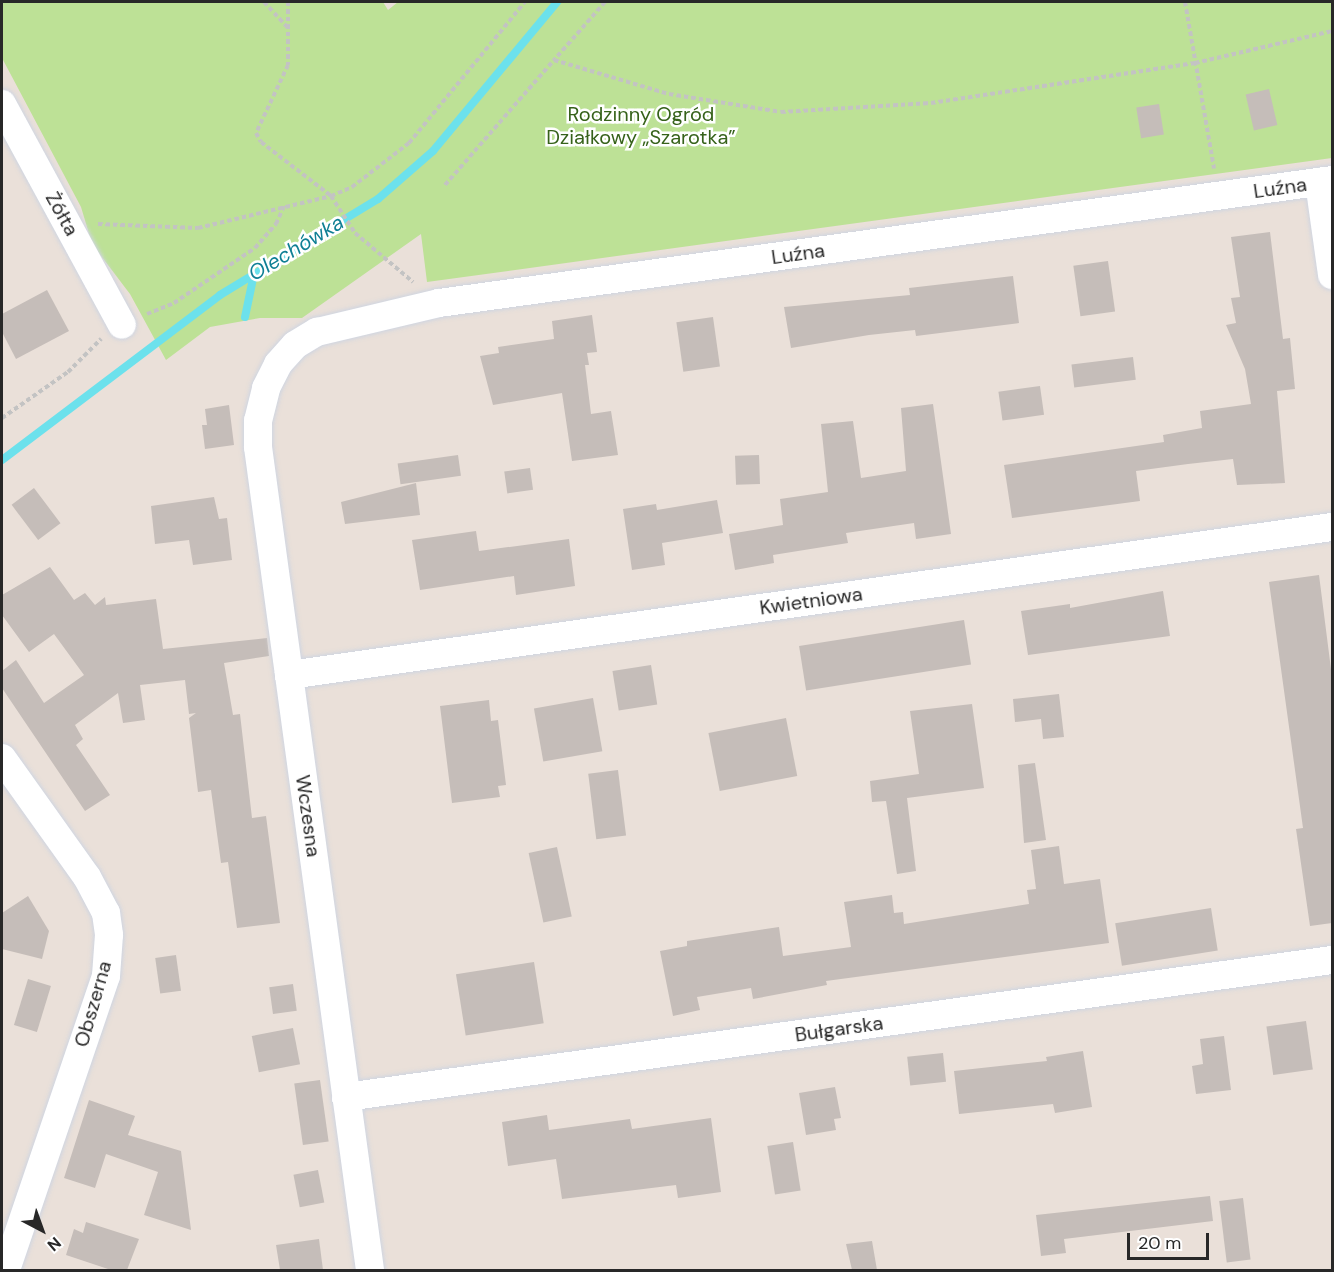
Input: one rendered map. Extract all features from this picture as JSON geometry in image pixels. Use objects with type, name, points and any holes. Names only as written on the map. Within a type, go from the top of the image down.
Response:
[{"type":"street","name":"Żółta","points":[[2,104],[122,324]]},
{"type":"street","name":"Luźna","points":[[278,364],[295,345],[316,332],[439,303],[1326,181]]},
{"type":"street","points":[[1326,181],[1332,275]]},
{"type":"street","name":"Wczesna","points":[[278,364],[266,388],[258,422],[258,447],[370,1270]]},
{"type":"street","name":"Kwietniowa","points":[[289,675],[1332,527]]},
{"type":"street","name":"Obszerna","points":[[2,758],[87,878],[105,913],[109,936],[106,976],[6,1270]]},
{"type":"street","name":"Bułgarska","points":[[346,1097],[1332,960]]},
{"type":"path","points":[[264,2],[290,29]]},
{"type":"path","points":[[288,2],[290,29],[288,65],[256,133],[261,142],[331,196],[355,233],[439,303]]},
{"type":"path","points":[[67,223],[198,228],[331,196],[352,188],[409,143],[525,2]]},
{"type":"path","points":[[445,185],[605,2]]},
{"type":"path","points":[[1185,2],[1219,196]]},
{"type":"path","points":[[554,60],[669,94],[781,112],[931,103],[1196,63],[1332,31]]},
{"type":"green space","name":"Rodzinny Ogród Działkowy „Szarotka”","points":[[2,2],[383,2],[388,10],[398,2],[1332,2],[1332,158],[427,282],[421,234],[302,318],[260,318],[210,327],[166,360],[130,294],[92,244],[81,207],[2,58]]},
{"type":"building","points":[[1269,89],[1277,125],[1254,130],[1246,94]]},
{"type":"building","points":[[1159,104],[1164,135],[1141,138],[1136,108]]},
{"type":"building","points":[[1270,232],[1283,339],[1290,338],[1295,389],[1277,391],[1285,483],[1237,485],[1233,459],[1188,464],[1136,471],[1140,501],[1012,518],[1004,465],[1164,442],[1163,435],[1202,428],[1200,411],[1251,404],[1245,369],[1226,325],[1236,323],[1231,298],[1240,297],[1231,237]]},
{"type":"building","points":[[1108,261],[1115,312],[1080,316],[1073,266]]},
{"type":"building","points":[[1013,276],[1019,323],[916,336],[915,330],[869,335],[791,348],[784,307],[910,295],[909,288]]},
{"type":"building","points":[[47,290],[69,331],[16,359],[2,332],[2,314]]},
{"type":"building","points":[[592,315],[597,352],[587,353],[589,365],[585,365],[591,414],[611,411],[618,455],[572,461],[562,393],[493,405],[480,356],[499,353],[498,347],[554,339],[552,321]]},
{"type":"building","points":[[713,317],[720,367],[683,372],[676,322]]},
{"type":"building","points":[[1133,357],[1136,380],[1074,387],[1071,365]]},
{"type":"building","points":[[1040,386],[1044,415],[1002,421],[998,392]]},
{"type":"building","points":[[933,404],[951,534],[916,539],[914,523],[846,533],[848,543],[773,555],[774,563],[735,570],[729,534],[783,525],[780,499],[828,492],[821,424],[853,421],[861,478],[906,471],[901,408]]},
{"type":"building","points":[[229,405],[234,445],[205,449],[202,425],[207,425],[205,409]]},
{"type":"building","points":[[458,455],[461,476],[401,484],[398,463]]},
{"type":"building","points":[[759,455],[760,484],[736,485],[735,456]]},
{"type":"building","points":[[530,468],[533,490],[507,493],[504,472]]},
{"type":"building","points":[[416,483],[420,515],[345,524],[341,502]]},
{"type":"building","points":[[34,488],[60,523],[38,540],[12,505]]},
{"type":"building","points":[[214,497],[219,519],[227,518],[232,560],[193,565],[189,540],[155,544],[151,506]]},
{"type":"building","points":[[717,500],[723,533],[662,543],[665,565],[632,570],[623,509],[656,504],[657,510]]},
{"type":"building","points":[[476,531],[479,551],[569,539],[575,586],[516,595],[514,576],[420,590],[412,540]]},
{"type":"building","points":[[50,567],[74,600],[85,593],[95,605],[105,597],[106,605],[156,599],[163,649],[267,638],[269,656],[224,663],[233,715],[240,714],[252,818],[266,816],[280,923],[237,928],[228,862],[221,863],[211,790],[198,792],[189,718],[196,713],[189,714],[185,680],[140,685],[145,720],[123,723],[118,693],[75,725],[83,739],[76,745],[110,795],[85,811],[2,688],[2,671],[16,660],[44,703],[84,675],[54,634],[29,652],[2,615],[2,595]]},
{"type":"building","points":[[1319,575],[1332,677],[1332,923],[1310,926],[1296,829],[1303,828],[1269,582]]},
{"type":"building","points":[[1163,591],[1170,636],[1028,655],[1021,611],[1070,604],[1070,608]]},
{"type":"building","points":[[964,620],[971,664],[806,691],[799,646]]},
{"type":"building","points":[[651,665],[657,705],[619,711],[612,671]]},
{"type":"building","points":[[1059,694],[1064,737],[1043,739],[1041,719],[1015,722],[1013,699]]},
{"type":"building","points":[[593,698],[602,751],[543,762],[534,708]]},
{"type":"building","points":[[489,700],[491,721],[498,720],[506,785],[498,786],[500,797],[452,803],[440,706]]},
{"type":"building","points":[[972,704],[984,788],[907,798],[916,871],[897,874],[886,801],[872,802],[870,781],[919,774],[910,711]]},
{"type":"building","points":[[786,718],[797,776],[720,791],[708,733]]},
{"type":"building","points":[[1035,763],[1046,840],[1024,843],[1018,765]]},
{"type":"building","points":[[618,770],[626,836],[596,839],[588,774]]},
{"type":"building","points":[[1059,846],[1064,884],[1100,879],[1109,943],[826,981],[827,985],[753,999],[751,988],[697,997],[700,1010],[673,1016],[660,951],[687,946],[687,941],[779,927],[783,956],[851,947],[844,902],[892,895],[894,913],[903,912],[904,924],[1029,904],[1027,890],[1036,889],[1031,850]]},
{"type":"building","points":[[557,847],[572,916],[543,922],[529,853]]},
{"type":"building","points":[[28,896],[49,931],[42,959],[2,949],[2,913]]},
{"type":"building","points":[[1211,908],[1218,950],[1122,966],[1115,923]]},
{"type":"building","points":[[176,955],[181,991],[160,994],[155,958]]},
{"type":"building","points":[[534,962],[544,1023],[466,1036],[456,974]]},
{"type":"building","points":[[28,979],[51,986],[37,1032],[14,1025]]},
{"type":"building","points":[[293,984],[297,1011],[273,1014],[269,987]]},
{"type":"building","points":[[1306,1021],[1313,1070],[1273,1075],[1266,1027]]},
{"type":"building","points":[[293,1028],[300,1064],[259,1072],[252,1036]]},
{"type":"building","points":[[1224,1036],[1231,1090],[1196,1094],[1192,1066],[1203,1064],[1200,1039]]},
{"type":"building","points":[[1083,1051],[1092,1107],[1055,1113],[1053,1104],[959,1114],[954,1071],[1047,1061],[1046,1057]]},
{"type":"building","points":[[943,1053],[946,1082],[910,1086],[907,1057]]},
{"type":"building","points":[[320,1080],[329,1141],[303,1145],[294,1084]]},
{"type":"building","points":[[835,1087],[841,1118],[834,1119],[836,1130],[806,1135],[799,1093]]},
{"type":"building","points":[[89,1100],[135,1116],[128,1135],[181,1151],[191,1230],[144,1215],[158,1172],[106,1154],[95,1188],[64,1178]]},
{"type":"building","points":[[547,1115],[549,1130],[630,1119],[632,1129],[711,1118],[721,1192],[678,1198],[676,1185],[562,1199],[556,1159],[508,1166],[502,1122]]},
{"type":"building","points":[[793,1142],[801,1190],[775,1194],[767,1146]]},
{"type":"building","points":[[318,1170],[324,1202],[300,1207],[293,1175]]},
{"type":"building","points":[[1210,1196],[1213,1221],[1064,1239],[1066,1253],[1041,1256],[1036,1215]]},
{"type":"building","points":[[1243,1198],[1251,1260],[1227,1262],[1219,1201]]},
{"type":"building","points":[[86,1222],[139,1239],[127,1270],[111,1270],[66,1255],[74,1229],[83,1233]]},
{"type":"building","points":[[319,1239],[323,1270],[280,1270],[276,1245]]},
{"type":"building","points":[[872,1241],[877,1270],[852,1270],[846,1244]]},
{"type":"waterway","name":"Olechówka","points":[[2,460],[220,295],[378,199],[433,151],[557,2]]},
{"type":"waterway","points":[[245,317],[254,274]]}]
